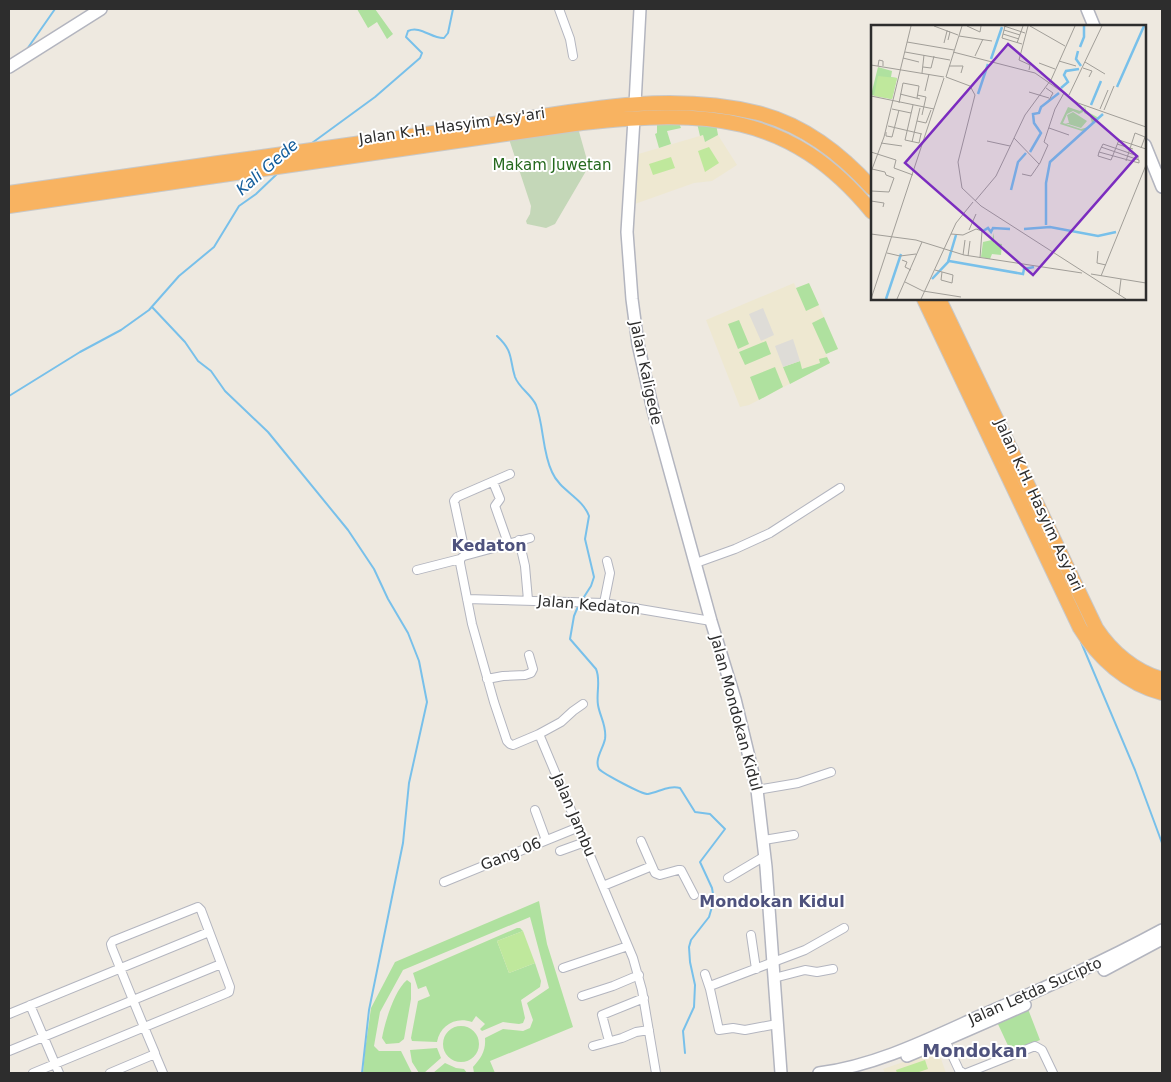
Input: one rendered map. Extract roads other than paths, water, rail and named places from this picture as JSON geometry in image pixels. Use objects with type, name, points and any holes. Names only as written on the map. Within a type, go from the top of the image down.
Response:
[{"type":"highway","name":"Jalan K.H. Hasyim Asy'ari","points":[[9,193],[586,109],[635,104],[690,104],[727,107],[783,121],[802,130],[832,149],[852,166],[871,187]]},
{"type":"highway","name":"Jalan K.H. Hasyim Asy'ari","points":[[9,206],[565,125],[634,119],[681,118],[712,119],[748,125],[798,146],[829,167],[871,211]]},
{"type":"highway","points":[[486,125],[481,128],[483,132],[553,122],[565,125]]},
{"type":"highway","name":"Jalan K.H. Hasyim Asy'ari","points":[[924,300],[1080,628],[1097,651],[1125,668],[1146,672],[1162,679]]},
{"type":"highway","points":[[932,300],[951,343],[948,345],[943,339]]},
{"type":"highway","name":"Jalan K.H. Hasyim Asy'ari","points":[[939,300],[1091,619],[1125,668],[1142,685],[1162,692]]},
{"type":"highway","points":[[964,350],[958,346],[955,349],[986,417],[986,431]]},
{"type":"street","points":[[9,68],[101,9]]},
{"type":"street","points":[[559,9],[570,38],[573,56]]},
{"type":"street","points":[[635,104],[640,9]]},
{"type":"street","points":[[1087,9],[1094,25]]},
{"type":"street","name":"Jalan Kaligede","points":[[634,119],[627,232],[633,312],[646,384],[711,621]]},
{"type":"street","points":[[1146,147],[1162,186]]},
{"type":"street","points":[[510,474],[458,497],[454,502],[465,552],[460,565],[467,600],[503,732],[508,743],[514,745],[561,722],[573,710],[583,704]]},
{"type":"street","points":[[493,482],[500,499],[496,506],[508,543]]},
{"type":"street","points":[[696,563],[735,549],[770,533],[840,488]]},
{"type":"street","points":[[417,570],[530,538]]},
{"type":"street","points":[[519,540],[525,566],[528,600]]},
{"type":"street","points":[[604,604],[610,573],[607,562]]},
{"type":"street","name":"Jalan Kedaton","points":[[467,600],[574,601],[711,621]]},
{"type":"street","name":"Jalan Mondokan Kidul","points":[[711,621],[735,699],[757,790],[764,840],[781,1073]]},
{"type":"street","points":[[488,679],[531,673],[533,669],[529,655]]},
{"type":"street","name":"Jalan Jambu","points":[[539,734],[639,975],[656,1073]]},
{"type":"street","points":[[757,790],[798,783],[831,772]]},
{"type":"street","points":[[535,810],[546,840]]},
{"type":"street","name":"Gang 06","points":[[444,882],[579,827]]},
{"type":"street","points":[[764,840],[794,835]]},
{"type":"street","points":[[641,841],[655,873],[659,875],[681,870],[694,895]]},
{"type":"street","points":[[560,851],[585,842]]},
{"type":"street","points":[[728,878],[765,856]]},
{"type":"street","points":[[603,886],[652,866]]},
{"type":"street","points":[[33,1073],[144,1027],[230,991],[201,909],[197,907],[113,941],[111,944],[120,968],[133,1000],[144,1027],[155,1054],[163,1073]]},
{"type":"street","points":[[710,986],[805,950],[844,928]]},
{"type":"street","name":"Jalan Letda Sucipto","points":[[1124,955],[1162,930]]},
{"type":"street","points":[[9,1014],[209,932]]},
{"type":"street","points":[[751,935],[756,969]]},
{"type":"street","name":"Jalan Letda Sucipto","points":[[856,1073],[946,1040],[1094,966],[1162,939]]},
{"type":"street","points":[[563,968],[628,946]]},
{"type":"street","points":[[9,1051],[221,964]]},
{"type":"street","points":[[774,978],[805,970],[818,972],[833,969]]},
{"type":"street","points":[[705,974],[710,986],[719,1030],[733,1028],[745,1030],[777,1024]]},
{"type":"street","points":[[582,996],[639,975]]},
{"type":"street","points":[[609,1041],[602,1017],[603,1014],[644,998]]},
{"type":"street","points":[[30,1005],[59,1073]]},
{"type":"street","name":"Jalan Letda Sucipto","points":[[819,1073],[834,1072],[856,1065],[997,1013]]},
{"type":"street","points":[[593,1046],[636,1032],[649,1030]]},
{"type":"street","points":[[946,1040],[959,1070],[965,1073],[1035,1046],[1042,1048],[1053,1073]]},
{"type":"street","points":[[110,1073],[155,1054]]},
{"type":"waterway","points":[[25,52],[55,9]]},
{"type":"waterway","name":"Kali Gede","points":[[312,143],[375,97],[420,58],[422,53],[406,37],[408,31],[417,30],[444,38],[448,33],[453,9]]},
{"type":"waterway","name":"Kali Gede","points":[[9,396],[80,352],[121,330],[149,310],[179,276],[214,247],[239,206],[256,194],[278,173]]},
{"type":"waterway","points":[[152,307],[185,342],[198,361],[211,371],[225,391],[268,432],[348,530],[374,569],[388,599],[408,633],[419,661],[427,702],[409,783],[403,843],[369,1010],[362,1073]]},
{"type":"waterway","points":[[497,336],[509,351],[517,381],[536,405],[546,456],[552,472],[560,484],[586,509],[589,516],[585,539],[594,577],[591,586],[582,600]]},
{"type":"waterway","points":[[579,604],[574,616],[570,639],[596,669],[597,673],[598,705],[605,734],[604,743],[598,758],[599,769],[624,784],[648,794],[672,787],[680,788],[695,812],[710,814],[725,829],[700,862],[712,888],[714,900],[709,917],[691,940],[689,947],[695,985],[694,1007],[683,1031],[685,1053]]},
{"type":"waterway","points":[[1081,642],[1135,770],[1162,843]]},
{"type":"district","name":"Kedaton","points":[[489,545]]},
{"type":"district","name":"Mondokan Kidul","points":[[772,901]]},
{"type":"district","name":"Mondokan","points":[[975,1050]]},
{"type":"park label","name":"Makam Juwetan","points":[[552,165]]}]
